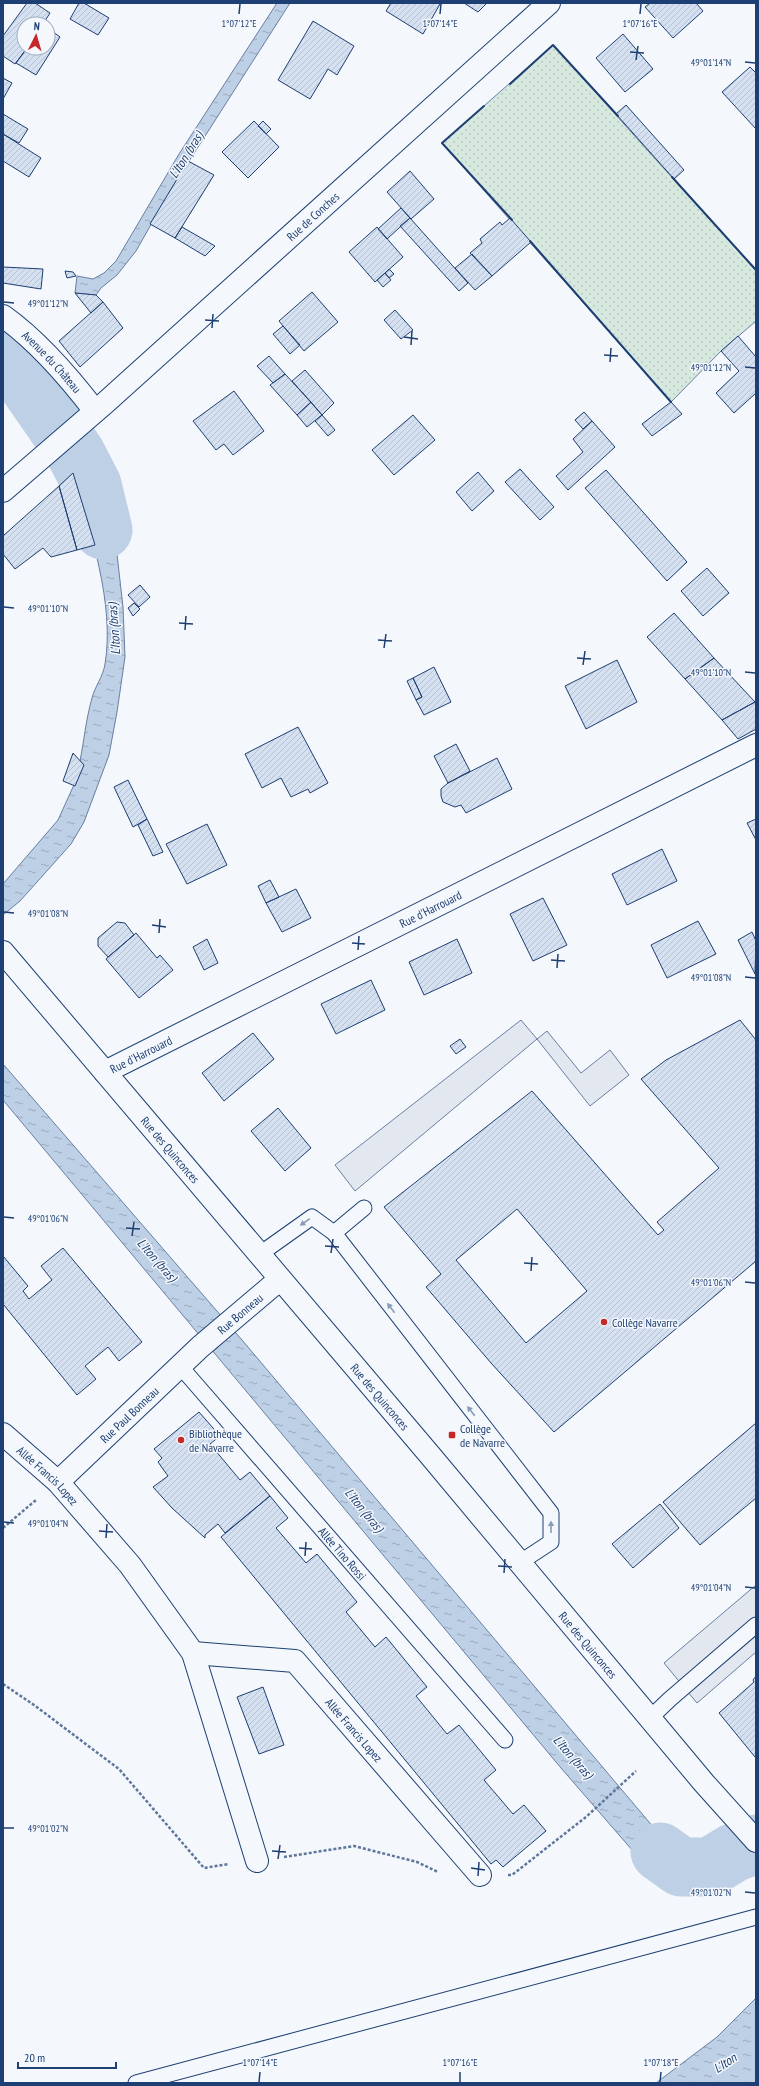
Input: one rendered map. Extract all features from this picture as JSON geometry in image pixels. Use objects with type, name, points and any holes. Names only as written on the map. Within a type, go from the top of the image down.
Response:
[{"type":"street","name":"Rue de Conches","points":[[3,491],[75,429],[549,3]]},
{"type":"street","name":"Avenue du Château","points":[[3,316],[19,327],[77,387],[95,411]]},
{"type":"street","name":"Rue d'Harrouard","points":[[105,1072],[756,745]]},
{"type":"street","name":"Rue des Quinconces","points":[[3,952],[260,1254],[279,1280],[428,1454],[649,1719],[756,1841]]},
{"type":"street","name":"Rue Bonneau","points":[[200,1347],[279,1280]]},
{"type":"street","name":"Rue Paul Bonneau","points":[[58,1482],[200,1347]]},
{"type":"street","name":"Allée Francis Lopez","points":[[3,1434],[58,1482],[130,1565],[193,1652],[257,1861]]},
{"type":"street","name":"Allée Francis Lopez","points":[[193,1652],[295,1661],[480,1875]]},
{"type":"lane","points":[[334,1233],[364,1208]]},
{"type":"lane","points":[[260,1254],[312,1217],[334,1233],[551,1513],[551,1542],[519,1563]]},
{"type":"lane","name":"Allée Tino Rossi","points":[[180,1366],[504,1740]]},
{"type":"lane","points":[[649,1719],[756,1625]]},
{"type":"lane","points":[[136,2083],[756,1916]]},
{"type":"path","points":[[3,1528],[58,1482]]},
{"type":"path","points":[[480,1875],[512,1875],[586,1816],[636,1772]]},
{"type":"shaded area","points":[[553,45],[756,271],[756,321],[721,351],[671,402],[442,143]]},
{"type":"shaded area","points":[[521,1020],[537,1039],[355,1191],[335,1165]]},
{"type":"shaded area","points":[[547,1031],[581,1073],[610,1050],[629,1075],[590,1106],[537,1039]]},
{"type":"shaded area","points":[[756,1585],[756,1652],[697,1703],[664,1663]]},
{"type":"water","points":[[277,3],[290,3],[170,191],[136,251],[117,275],[101,288],[96,295],[75,293],[77,276],[93,279],[104,273],[116,261],[179,154]]},
{"type":"water","points":[[3,341],[26,362],[55,405],[38,419],[3,374]]},
{"type":"water","points":[[89,442],[93,453],[90,457],[114,528],[123,607],[125,657],[117,712],[109,755],[84,822],[71,844],[20,901],[3,915],[3,884],[58,820],[83,765],[80,761],[88,714],[93,694],[103,673],[105,664],[107,617],[104,592],[87,518],[73,473],[66,463]]},
{"type":"water","points":[[3,1064],[242,1340],[665,1841],[703,1849],[719,1840],[744,1864],[717,1885],[673,1890],[665,1888],[561,1768],[3,1100]]},
{"type":"water","name":"L'Iton","points":[[756,1998],[756,2083],[656,2083],[717,2037]]},
{"type":"building","points":[[27,3],[35,3],[50,13],[48,16],[18,16]]},
{"type":"building","points":[[79,3],[84,3],[109,18],[98,35],[70,19]]},
{"type":"building","points":[[391,3],[440,4],[423,34],[386,11]]},
{"type":"building","points":[[464,3],[487,3],[478,12]]},
{"type":"building","points":[[650,3],[696,3],[703,11],[673,38],[645,7]]},
{"type":"building","points":[[16,18],[16,56],[21,56],[15,64],[3,56],[3,36]]},
{"type":"building","points":[[313,21],[354,46],[337,75],[328,69],[310,99],[278,80]]},
{"type":"building","points":[[56,34],[60,37],[56,43]]},
{"type":"building","points":[[623,34],[653,69],[625,92],[596,58]]},
{"type":"building","points":[[21,56],[48,56],[36,75],[16,63]]},
{"type":"building","points":[[750,67],[756,73],[756,129],[722,92]]},
{"type":"building","points":[[3,78],[12,83],[3,99]]},
{"type":"building","points":[[626,105],[684,170],[674,179],[616,114]]},
{"type":"building","points":[[3,114],[28,129],[19,143],[3,134]]},
{"type":"building","points":[[254,121],[279,147],[248,178],[222,152]]},
{"type":"building","points":[[263,121],[271,129],[266,134],[258,126]]},
{"type":"building","points":[[3,134],[41,158],[29,177],[3,161]]},
{"type":"building","points":[[188,161],[214,175],[175,238],[150,224]]},
{"type":"building","points":[[410,171],[434,199],[411,219],[387,192]]},
{"type":"building","points":[[401,208],[410,218],[387,239],[378,229]]},
{"type":"building","points":[[410,218],[468,283],[459,291],[400,226]]},
{"type":"building","points":[[510,218],[531,242],[492,276],[470,253],[482,243],[480,239],[500,222],[502,225]]},
{"type":"building","points":[[182,227],[215,246],[205,256],[175,238]]},
{"type":"building","points":[[377,227],[403,257],[375,282],[349,252]]},
{"type":"building","points":[[472,254],[492,276],[475,290],[455,268]]},
{"type":"building","points":[[3,267],[43,269],[41,289],[3,283]]},
{"type":"building","points":[[389,269],[394,274],[389,278],[385,273]]},
{"type":"building","points":[[65,271],[73,272],[76,276],[67,278]]},
{"type":"building","points":[[385,273],[391,280],[383,287],[377,280]]},
{"type":"building","points":[[312,292],[338,322],[304,351],[279,321]]},
{"type":"building","points":[[75,293],[96,295],[103,302],[91,313]]},
{"type":"building","points":[[103,302],[123,328],[80,367],[59,341]]},
{"type":"building","points":[[395,310],[413,330],[401,339],[384,320]]},
{"type":"building","points":[[283,326],[300,345],[290,354],[273,334]]},
{"type":"building","points":[[738,336],[756,357],[756,393],[734,413],[716,393],[739,371],[721,351]]},
{"type":"building","points":[[269,356],[285,374],[273,383],[257,366]]},
{"type":"building","points":[[305,370],[334,403],[322,415],[292,381]]},
{"type":"building","points":[[285,374],[311,402],[297,415],[270,385]]},
{"type":"building","points":[[234,391],[264,431],[233,455],[224,444],[216,450],[193,421]]},
{"type":"building","points":[[311,402],[322,415],[307,427],[297,415]]},
{"type":"building","points":[[671,402],[682,414],[652,436],[642,424]]},
{"type":"building","points":[[584,412],[592,421],[583,429],[575,420]]},
{"type":"building","points":[[322,415],[335,430],[328,436],[315,421]]},
{"type":"building","points":[[413,415],[435,440],[394,475],[372,450]]},
{"type":"building","points":[[592,421],[615,447],[568,490],[556,476],[583,452],[573,439]]},
{"type":"building","points":[[520,469],[554,507],[540,520],[505,482]]},
{"type":"building","points":[[606,470],[687,562],[667,581],[585,488]]},
{"type":"building","points":[[478,472],[494,491],[472,511],[456,492]]},
{"type":"building","points":[[73,473],[95,545],[77,550],[59,486]]},
{"type":"building","points":[[59,486],[77,550],[51,557],[43,548],[15,569],[3,554],[3,536]]},
{"type":"building","points":[[707,568],[729,593],[703,616],[681,591]]},
{"type":"building","points":[[140,585],[150,597],[139,607],[128,595]]},
{"type":"building","points":[[134,603],[140,609],[133,616],[128,608]]},
{"type":"building","points":[[674,613],[714,658],[685,679],[647,637]]},
{"type":"building","points":[[714,658],[755,702],[722,720],[685,679]]},
{"type":"building","points":[[617,660],[637,702],[586,729],[565,686]]},
{"type":"building","points":[[434,667],[451,702],[424,715],[416,700],[422,697],[413,678]]},
{"type":"building","points":[[413,678],[422,697],[416,700],[407,681]]},
{"type":"building","points":[[755,702],[756,729],[738,739],[722,720]]},
{"type":"building","points":[[298,727],[328,783],[310,793],[308,789],[291,797],[281,778],[262,788],[245,754]]},
{"type":"building","points":[[456,744],[470,771],[448,783],[434,756]]},
{"type":"building","points":[[73,753],[84,765],[75,786],[63,781]]},
{"type":"building","points":[[497,758],[512,789],[466,813],[461,805],[455,807],[443,802],[441,789],[448,783]]},
{"type":"building","points":[[128,780],[147,819],[133,827],[114,787]]},
{"type":"building","points":[[147,819],[163,852],[153,856],[138,825]]},
{"type":"building","points":[[756,819],[756,840],[747,823]]},
{"type":"building","points":[[207,824],[227,865],[187,884],[166,844]]},
{"type":"building","points":[[662,849],[677,881],[627,905],[612,874]]},
{"type":"building","points":[[270,880],[279,897],[266,903],[258,886]]},
{"type":"building","points":[[296,889],[311,918],[282,932],[266,903]]},
{"type":"building","points":[[543,898],[567,945],[533,961],[510,914]]},
{"type":"building","points":[[698,921],[716,954],[667,978],[651,945]]},
{"type":"building","points":[[117,922],[125,923],[134,935],[108,957],[98,946],[98,938]]},
{"type":"building","points":[[752,932],[756,941],[755,974],[738,940]]},
{"type":"building","points":[[136,933],[157,958],[160,955],[173,970],[139,998],[106,959]]},
{"type":"building","points":[[207,939],[218,963],[204,970],[193,947]]},
{"type":"building","points":[[457,939],[472,973],[424,995],[409,962]]},
{"type":"building","points":[[371,980],[385,1010],[336,1034],[321,1004]]},
{"type":"building","points":[[740,1020],[756,1040],[756,1261],[554,1432],[491,1363],[426,1287],[441,1274],[384,1207],[532,1091],[658,1235],[664,1230],[657,1222],[719,1168],[641,1079],[666,1060]],"holes":[[[517,1209],[587,1291],[526,1343],[456,1260]]]},
{"type":"building","points":[[253,1033],[274,1059],[224,1101],[202,1073]]},
{"type":"building","points":[[460,1039],[466,1047],[456,1054],[450,1046]]},
{"type":"building","points":[[278,1108],[311,1148],[285,1171],[251,1131]]},
{"type":"building","points":[[63,1248],[142,1342],[119,1361],[108,1347],[85,1366],[96,1379],[77,1395],[3,1304],[3,1256],[28,1286],[23,1291],[29,1299],[52,1280],[41,1266]]},
{"type":"building","points":[[199,1412],[220,1436],[210,1444],[240,1480],[250,1472],[270,1496],[225,1533],[218,1524],[205,1535],[205,1538],[172,1508],[153,1487],[168,1476],[158,1462],[162,1458],[154,1449]]},
{"type":"building","points":[[756,1423],[756,1498],[700,1545],[663,1502]]},
{"type":"building","points":[[270,1496],[288,1518],[276,1528],[306,1563],[317,1554],[357,1602],[346,1612],[375,1647],[386,1637],[427,1687],[416,1696],[447,1734],[459,1725],[496,1770],[484,1780],[513,1814],[524,1805],[546,1831],[503,1867],[496,1860],[491,1864],[221,1537]]},
{"type":"building","points":[[660,1504],[679,1528],[633,1568],[612,1544]]},
{"type":"building","points":[[756,1676],[755,1757],[719,1713],[754,1682],[753,1680]]},
{"type":"building","points":[[263,1687],[284,1745],[259,1754],[237,1697]]},
{"type":"waterway","name":"L'Iton (bras)","points":[[3,355],[9,360],[24,379],[76,454],[92,485],[103,530]]},
{"type":"waterway","name":"L'Iton (bras)","points":[[660,1852],[681,1867],[710,1867],[733,1853],[756,1844]]},
{"type":"wall","points":[[510,84],[553,45],[618,116]]},
{"type":"wall","points":[[484,106],[442,143],[512,220]]},
{"type":"wall","points":[[672,177],[756,270]]},
{"type":"wall","points":[[530,241],[671,402]]},
{"type":"place","name":"Collège Navarre","points":[[604,1322]]},
{"type":"place","name":"Collège de Navarre","points":[[452,1435]]},
{"type":"place","name":"Bibliothèque de Navarre","points":[[181,1440]]}]
